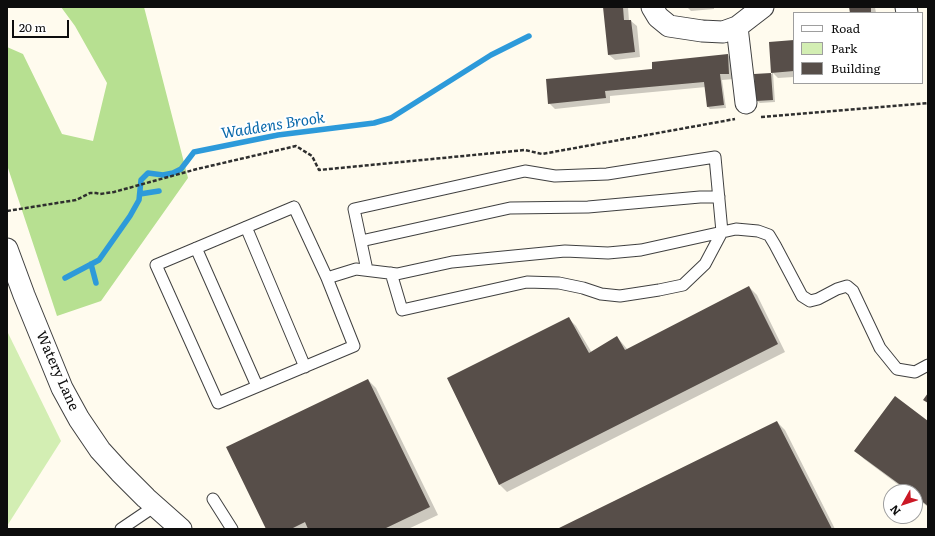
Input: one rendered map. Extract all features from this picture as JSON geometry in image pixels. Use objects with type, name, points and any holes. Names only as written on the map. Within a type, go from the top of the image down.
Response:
[{"type":"street","points":[[652,7],[658,17],[669,26],[702,31],[723,32],[736,27],[763,7]]},
{"type":"street","points":[[736,27],[746,103]]},
{"type":"street","name":"Watery Lane","points":[[7,248],[10,269],[62,388],[79,419],[100,450],[120,472],[181,529]]},
{"type":"lane","points":[[367,270],[354,209],[525,171],[555,176],[607,174],[714,157],[722,232],[705,264],[683,285],[620,296],[601,294],[583,288],[559,283],[527,282],[402,310],[391,273]]},
{"type":"lane","points":[[361,240],[510,208],[588,207],[700,197],[719,197]]},
{"type":"lane","points":[[294,207],[327,278],[354,346],[218,403],[156,265],[246,227],[294,207]]},
{"type":"lane","points":[[246,227],[305,367]]},
{"type":"lane","points":[[327,278],[356,269],[397,274],[452,262],[565,251],[608,253],[642,250],[736,229],[758,231],[769,236],[776,245],[802,296],[810,301],[847,286],[853,291],[880,348],[897,369],[915,372],[928,365]]},
{"type":"lane","points":[[196,248],[257,386]]},
{"type":"lane","points":[[214,499],[232,529]]},
{"type":"lane","points":[[121,529],[155,506]]},
{"type":"path","points":[[746,103],[747,118],[928,103]]},
{"type":"path","points":[[7,211],[76,200],[90,193],[96,192],[100,194],[114,192],[196,169],[296,146],[312,156],[319,170],[524,150],[542,154],[745,117],[746,103]]},
{"type":"green space","points":[[61,7],[144,7],[188,178],[101,301],[57,316],[7,165],[7,47],[23,54],[62,134],[93,141],[107,83],[75,26]]},
{"type":"green space","points":[[7,331],[61,441],[7,526]]},
{"type":"building","points":[[603,7],[623,7],[624,20],[631,20],[635,52],[608,55]]},
{"type":"building","points":[[849,7],[871,7],[871,12],[850,12]]},
{"type":"building","points":[[793,40],[793,71],[771,73],[769,42]]},
{"type":"building","points":[[728,54],[729,74],[720,74],[724,105],[707,107],[704,82],[605,91],[606,98],[548,104],[546,79],[652,69],[652,62]]},
{"type":"building","points":[[771,73],[773,100],[756,101],[754,74]]},
{"type":"building","points":[[749,286],[778,344],[499,485],[447,378],[569,317],[589,353],[617,336],[625,350]]},
{"type":"building","points":[[368,379],[430,507],[384,529],[308,529],[305,522],[291,529],[266,529],[226,447]]},
{"type":"building","points":[[928,393],[928,403],[923,400]]},
{"type":"building","points":[[895,396],[928,421],[928,506],[923,502],[923,484],[899,484],[854,451]]},
{"type":"building","points":[[777,421],[832,529],[557,529]]},
{"type":"waterway","name":"Waddens Brook","points":[[65,278],[99,260],[130,216],[139,200],[141,180],[148,173],[163,175],[173,173],[181,169],[194,152],[278,135],[374,123],[391,118],[491,55],[529,36]]},
{"type":"waterway","points":[[140,194],[159,191]]},
{"type":"waterway","points":[[91,264],[96,283]]}]
